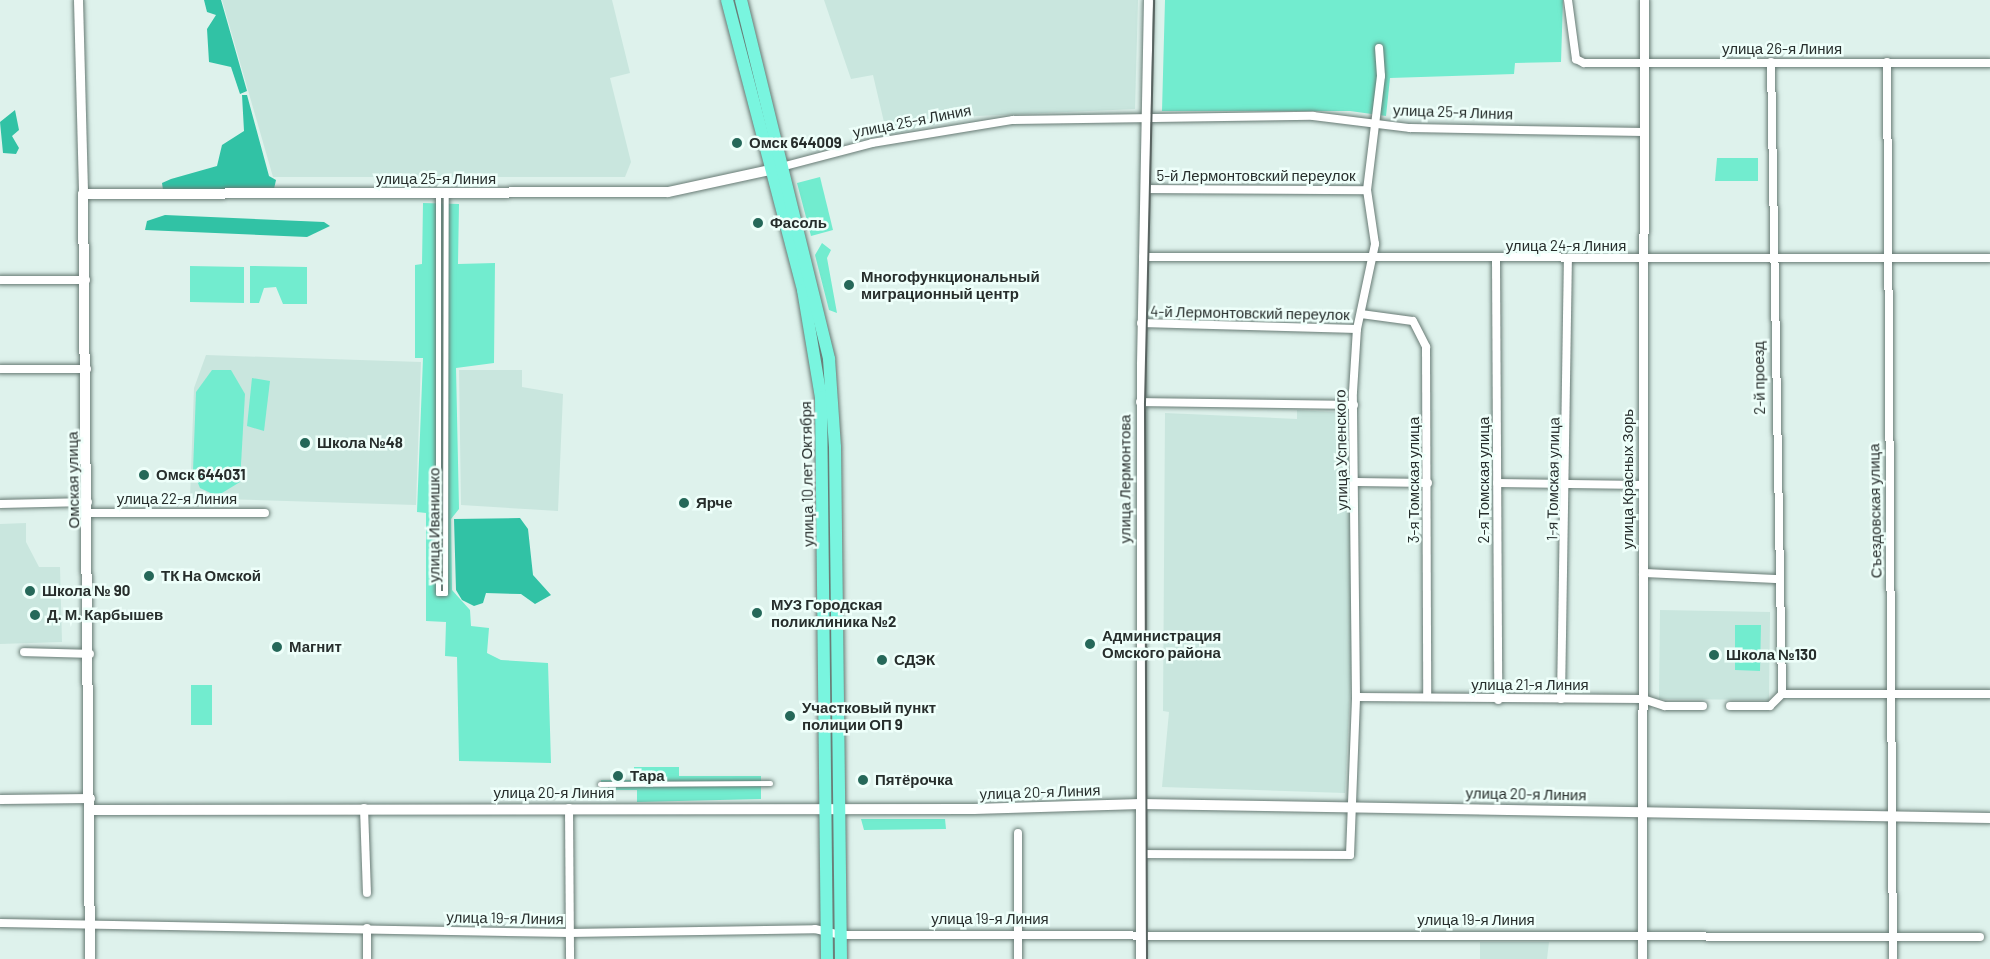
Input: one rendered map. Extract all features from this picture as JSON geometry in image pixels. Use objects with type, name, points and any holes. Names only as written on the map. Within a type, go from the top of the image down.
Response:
[{"type":"main road","name":"улица 10 лет Октября","points":[[727,0],[815,288],[832,395],[841,808],[841,959]]},
{"type":"main road","name":"улица 10 лет Октября","points":[[741,0],[779,167],[812,330],[821,397],[827,808],[826,959]]},
{"type":"main road","name":"улица 25-я Линия","points":[[83,194],[668,192],[779,167]]},
{"type":"main road","name":"Омская улица","points":[[83,194],[89,508],[90,959]]},
{"type":"main road","name":"улица 20-я Линия","points":[[90,804],[364,808],[841,808],[1141,804],[1643,810],[1990,818]]},
{"type":"main road","name":"улица Лермонтова","points":[[1141,804],[1141,959]]},
{"type":"street","name":"Омская улица","points":[[78,0],[83,194]]},
{"type":"street","name":"улица Лермонтова","points":[[1141,804],[1140,402],[1148,0]]},
{"type":"street","name":"улица 26-я Линия","points":[[1568,0],[1576,58],[1584,63],[1990,63]]},
{"type":"street","name":"улица Красных Зорь","points":[[1642,959],[1644,0]]},
{"type":"street","name":"улица Успенского","points":[[1141,854],[1350,855],[1356,697],[1354,405],[1357,329],[1372,257],[1367,190],[1379,48]]},
{"type":"street","name":"2-й проезд","points":[[1771,62],[1770,259],[1777,579],[1782,693]]},
{"type":"street","name":"Съездовская улица","points":[[1887,62],[1893,959]]},
{"type":"street","name":"улица 25-я Линия","points":[[779,167],[989,122],[1147,116],[1313,116],[1374,123],[1643,132]]},
{"type":"street","name":"5-й Лермонтовский переулок","points":[[1145,189],[1367,190]]},
{"type":"street","name":"улица Иванишко","points":[[442,194],[445,593],[438,593],[442,194]]},
{"type":"street","name":"улица 24-я Линия","points":[[1143,256],[1496,260],[1990,258]]},
{"type":"street","name":"2-я Томская улица","points":[[1496,260],[1498,700]]},
{"type":"street","name":"1-я Томская улица","points":[[1561,699],[1567,485],[1568,260]]},
{"type":"street","points":[[0,280],[86,280]]},
{"type":"street","name":"3-я Томская улица","points":[[1361,314],[1413,321],[1424,334],[1428,483],[1427,697]]},
{"type":"street","name":"4-й Лермонтовский переулок","points":[[1142,323],[1357,329]]},
{"type":"street","points":[[0,369],[87,369]]},
{"type":"street","points":[[1140,402],[1354,405]]},
{"type":"street","points":[[1356,482],[1428,483]]},
{"type":"street","points":[[1497,483],[1643,485]]},
{"type":"street","name":"улица 22-я Линия","points":[[0,504],[265,513]]},
{"type":"street","points":[[1643,573],[1777,579]]},
{"type":"street","points":[[24,652],[90,654]]},
{"type":"street","points":[[1731,706],[1770,706],[1782,693],[1990,694]]},
{"type":"street","name":"улица 21-я Линия","points":[[1356,697],[1498,700],[1643,699],[1665,706],[1703,706]]},
{"type":"street","points":[[600,784],[770,783]]},
{"type":"street","name":"улица 20-я Линия","points":[[0,799],[90,804]]},
{"type":"street","points":[[364,808],[367,893]]},
{"type":"street","points":[[569,808],[570,959]]},
{"type":"street","points":[[1018,833],[1018,959]]},
{"type":"street","name":"улица 19-я Линия","points":[[0,923],[569,933],[815,929],[827,935],[1642,934],[1810,940],[1892,935],[1980,937]]},
{"type":"street","points":[[367,928],[367,959]]},
{"type":"shaded area","points":[[222,0],[612,0],[630,73],[610,78],[631,162],[625,177],[273,177]]},
{"type":"shaded area","points":[[824,0],[1138,0],[1135,109],[976,116],[887,135],[873,75],[851,79]]},
{"type":"shaded area","name":"Школа №48","points":[[206,355],[421,362],[416,505],[190,498],[194,388]]},
{"type":"shaded area","points":[[459,370],[522,370],[522,387],[563,394],[558,511],[461,505]]},
{"type":"shaded area","points":[[1297,410],[1351,413],[1353,632],[1345,793],[1162,787],[1169,712],[1163,711],[1165,413],[1297,419]]},
{"type":"shaded area","name":"Школа № 90","points":[[26,523],[26,542],[39,567],[60,567],[62,642],[0,644],[0,524]]},
{"type":"shaded area","name":"Школа №130","points":[[1660,610],[1770,612],[1769,700],[1659,699]]},
{"type":"shaded area","points":[[1480,942],[1549,942],[1547,959],[1480,959]]},
{"type":"green space","points":[[204,0],[221,0],[247,91],[240,94],[231,67],[209,62],[207,29],[216,15],[207,12]]},
{"type":"green space","points":[[1165,0],[1563,0],[1561,62],[1515,63],[1514,74],[1390,78],[1386,116],[1350,111],[1162,111]]},
{"type":"green space","points":[[242,95],[247,95],[269,176],[276,180],[274,189],[163,190],[162,183],[171,179],[217,166],[222,145],[244,131]]},
{"type":"green space","points":[[15,110],[19,130],[12,136],[19,148],[16,154],[3,153],[0,122]]},
{"type":"green space","points":[[1717,158],[1758,158],[1758,181],[1715,181]]},
{"type":"green space","points":[[820,177],[833,230],[811,236],[797,183]]},
{"type":"green space","points":[[423,203],[459,204],[458,264],[495,263],[494,363],[456,368],[459,509],[451,519],[452,590],[470,610],[471,626],[489,628],[487,653],[501,660],[548,663],[551,763],[459,761],[457,657],[445,656],[446,622],[426,621],[426,513],[417,512],[423,358],[415,358],[415,265],[422,264]]},
{"type":"green space","points":[[165,215],[324,222],[330,226],[307,237],[145,230],[147,221]]},
{"type":"green space","points":[[822,243],[831,250],[827,258],[837,313],[829,310],[815,255]]},
{"type":"green space","points":[[190,266],[244,267],[244,303],[190,302]]},
{"type":"green space","points":[[250,266],[307,267],[307,304],[283,304],[276,287],[264,288],[259,303],[250,303]]},
{"type":"green space","points":[[212,370],[231,370],[245,394],[240,482],[217,496],[200,488],[193,471],[196,392]]},
{"type":"green space","points":[[252,378],[270,381],[264,431],[247,426]]},
{"type":"green space","points":[[520,518],[528,529],[533,575],[551,595],[535,604],[521,594],[486,593],[483,603],[474,606],[462,600],[456,590],[454,519]]},
{"type":"green space","points":[[1735,625],[1761,625],[1760,671],[1735,670]]},
{"type":"green space","points":[[191,685],[212,685],[212,725],[191,725]]},
{"type":"green space","points":[[634,767],[679,767],[679,776],[761,776],[761,799],[637,802],[637,790],[601,790],[601,780],[634,780]]},
{"type":"green space","points":[[861,819],[945,819],[946,829],[864,830]]},
{"type":"tram line","points":[[1147,959],[1145,403],[1154,0]]},
{"type":"place","name":"Омск 644009","points":[[737,143]]},
{"type":"place","name":"Фасоль","points":[[758,223]]},
{"type":"place","name":"Многофункциональный миграционный центр","points":[[849,285]]},
{"type":"place","name":"Школа №48","points":[[305,443]]},
{"type":"place","name":"Омск 644031","points":[[144,475]]},
{"type":"place","name":"Ярче","points":[[684,503]]},
{"type":"place","name":"ТК На Омской","points":[[149,576]]},
{"type":"place","name":"Школа № 90","points":[[30,591]]},
{"type":"place","name":"МУЗ Городская поликлиника №2","points":[[757,613]]},
{"type":"place","name":"Д. М. Карбышев","points":[[35,615]]},
{"type":"place","name":"Администрация Омского района","points":[[1090,644]]},
{"type":"place","name":"Магнит","points":[[277,647]]},
{"type":"place","name":"Школа №130","points":[[1714,655]]},
{"type":"place","name":"СДЭК","points":[[882,660]]},
{"type":"place","name":"Участковый пункт полиции ОП 9","points":[[790,716]]},
{"type":"place","name":"Тара","points":[[618,776]]},
{"type":"place","name":"Пятёрочка","points":[[863,780]]}]
